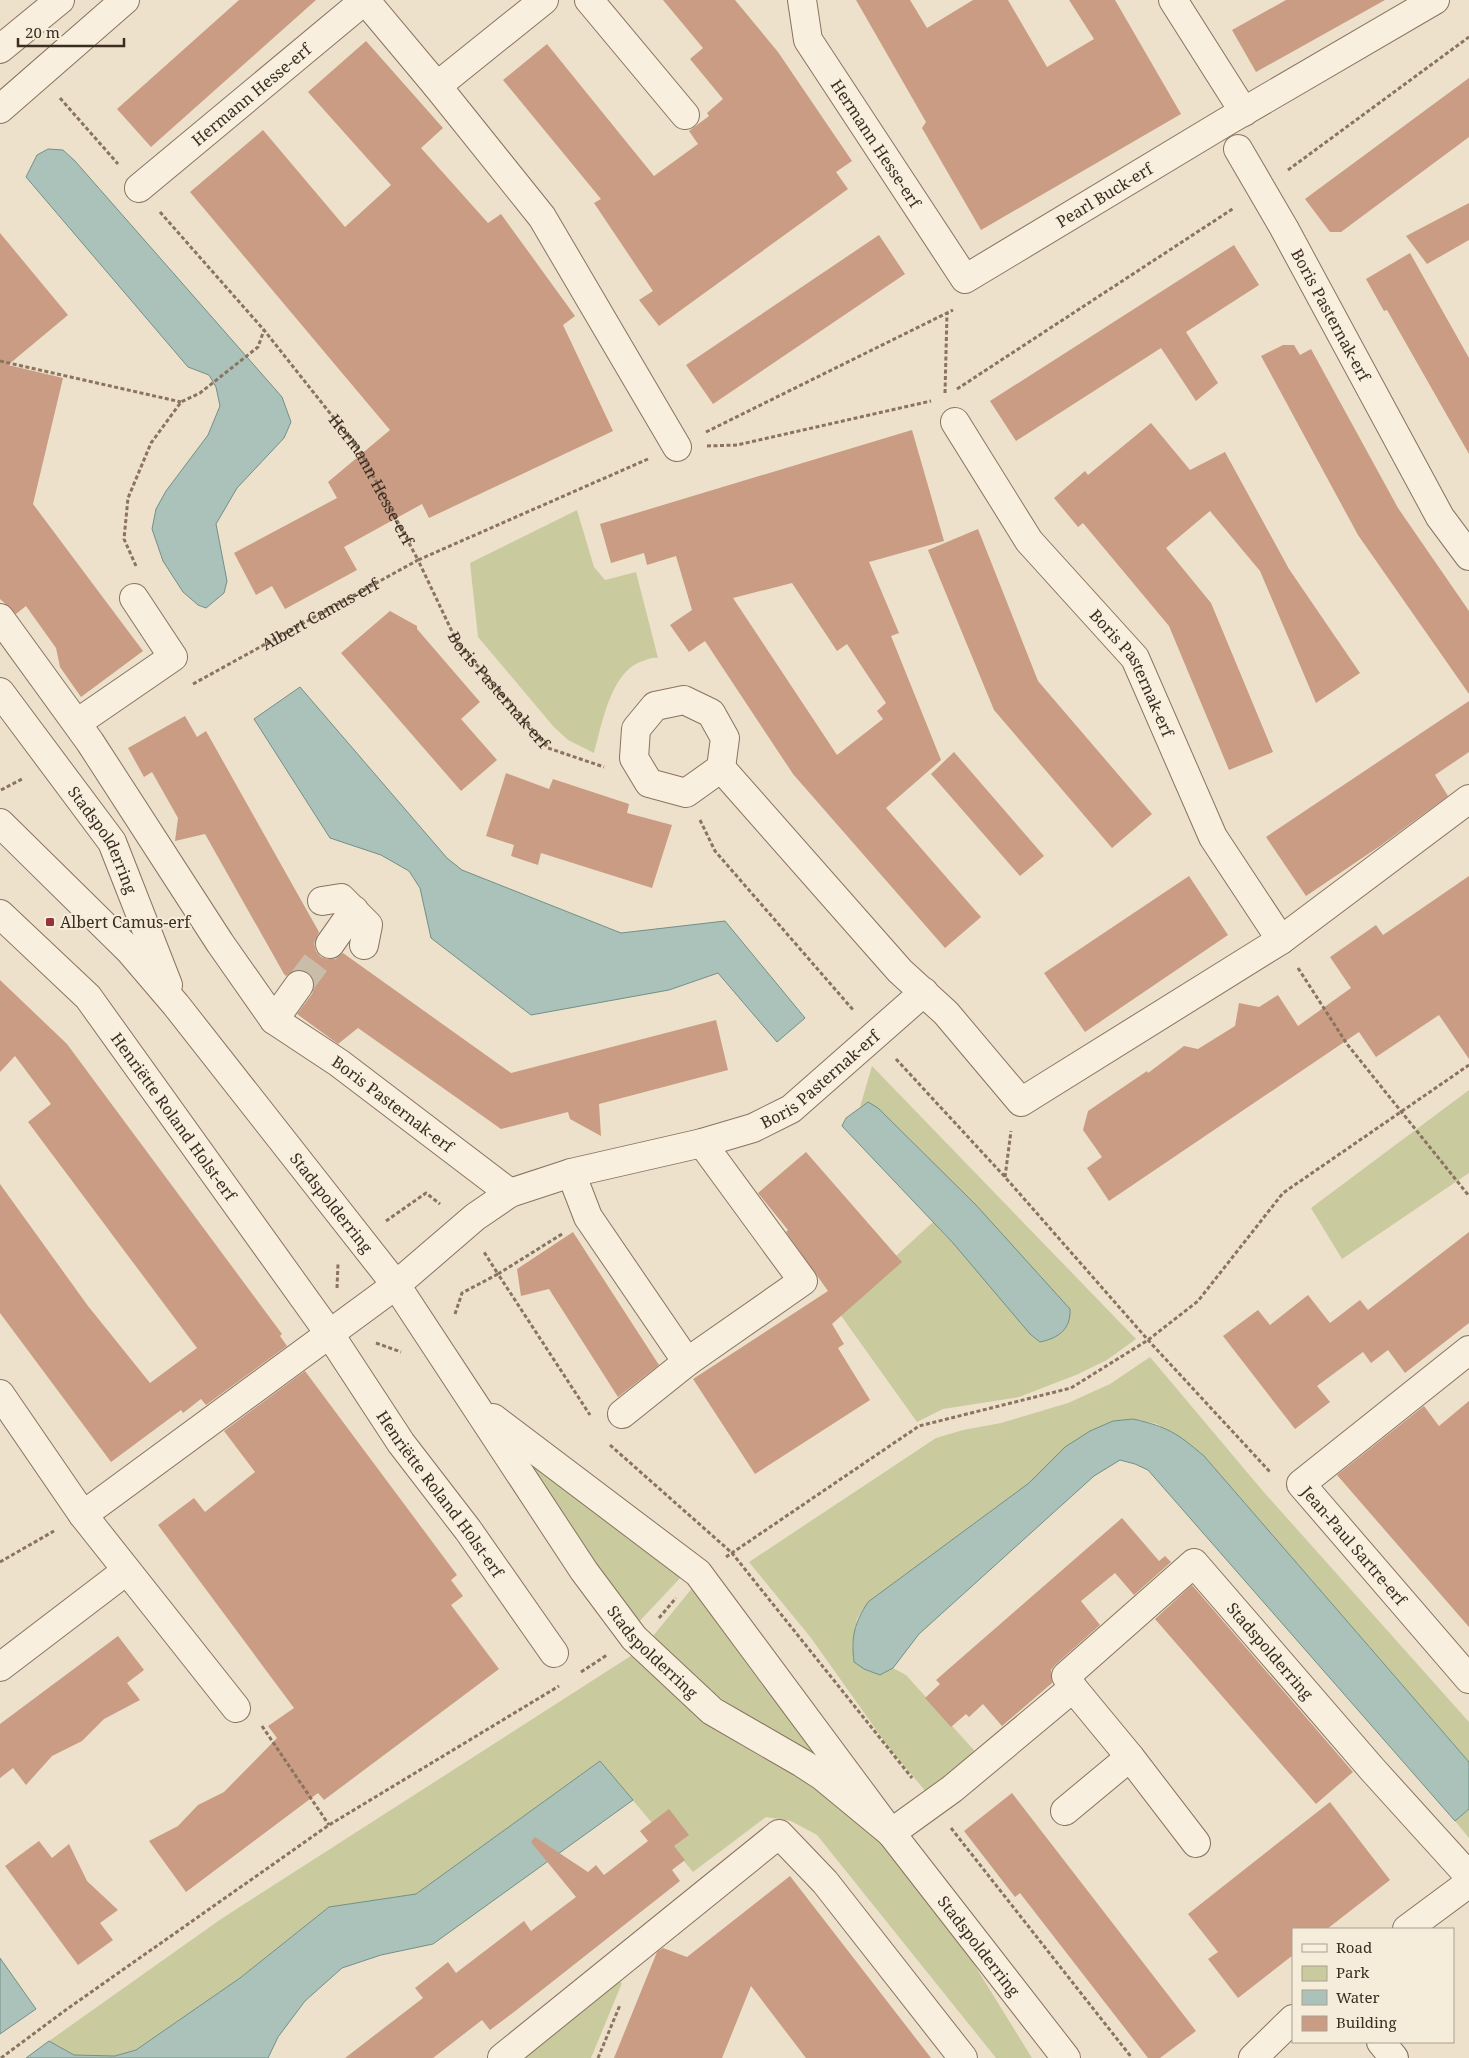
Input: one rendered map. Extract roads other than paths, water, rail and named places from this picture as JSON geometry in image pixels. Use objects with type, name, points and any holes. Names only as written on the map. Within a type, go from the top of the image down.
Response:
[{"type":"street","points":[[0,49],[60,0]]},
{"type":"street","points":[[0,109],[125,0]]},
{"type":"street","name":"Hermann Hesse-erf","points":[[139,188],[365,0],[542,217],[677,447]]},
{"type":"street","points":[[437,86],[544,0]]},
{"type":"street","points":[[589,0],[685,115]]},
{"type":"street","name":"Hermann Hesse-erf","points":[[802,0],[808,40],[965,279]]},
{"type":"street","points":[[1172,0],[1244,112]]},
{"type":"street","name":"Pearl Buck-erf","points":[[965,279],[1435,0]]},
{"type":"street","name":"Boris Pasternak-erf","points":[[1238,149],[1284,228],[1440,517],[1469,556]]},
{"type":"street","name":"Boris Pasternak-erf","points":[[955,422],[1029,540],[1134,658],[1213,837],[1280,940]]},
{"type":"street","points":[[0,618],[84,733],[173,657],[134,598]]},
{"type":"street","name":"Stadspolderring","points":[[0,692],[112,842],[176,1005]]},
{"type":"street","points":[[684,700],[711,713],[725,738],[720,768],[686,793],[649,783],[634,758],[636,729],[655,706],[684,700]]},
{"type":"street","name":"Boris Pasternak-erf","points":[[84,733],[220,943],[274,1020],[339,1063],[510,1193]]},
{"type":"street","points":[[720,768],[900,971],[946,1013],[1021,1102],[1280,940],[1469,799]]},
{"type":"street","name":"Stadspolderring","points":[[0,823],[129,950],[176,1005],[396,1286],[478,1407],[584,1571],[634,1638],[712,1711],[822,1776],[891,1833]]},
{"type":"street","points":[[322,901],[341,898],[354,910],[368,926],[364,945]]},
{"type":"street","points":[[330,944],[354,910]]},
{"type":"street","name":"Henriëtte Roland Holst-erf","points":[[0,914],[88,998],[328,1333],[401,1443],[468,1530],[554,1653]]},
{"type":"street","points":[[274,1020],[299,985]]},
{"type":"street","name":"Boris Pasternak-erf","points":[[396,1286],[475,1217],[510,1193],[571,1174],[702,1143],[753,1128],[791,1109],[924,992]]},
{"type":"street","points":[[622,1414],[687,1362],[803,1281],[702,1143]]},
{"type":"street","points":[[571,1174],[588,1217],[687,1362]]},
{"type":"street","points":[[83,1515],[328,1333],[396,1286]]},
{"type":"street","name":"Jean-Paul Sartre-erf","points":[[1469,1350],[1301,1484],[1469,1679]]},
{"type":"street","points":[[0,1394],[83,1515],[236,1708]]},
{"type":"street","name":"Stadspolderring","points":[[478,1407],[698,1573],[891,1833],[1066,2058]]},
{"type":"street","name":"Stadspolderring","points":[[1073,1688],[1066,1676],[1194,1563],[1372,1769],[1469,1876]]},
{"type":"street","points":[[0,1667],[126,1571]]},
{"type":"street","points":[[891,1833],[932,1804],[1073,1688],[1130,1757],[1196,1843]]},
{"type":"street","points":[[1064,1811],[1130,1757]]},
{"type":"street","points":[[502,2058],[779,1834],[825,1882],[963,2058]]},
{"type":"street","points":[[1409,1928],[1469,1883]]},
{"type":"street","points":[[1252,2058],[1292,2020]]},
{"type":"water","points":[[48,149],[63,150],[75,161],[282,397],[291,422],[284,438],[237,488],[216,524],[227,581],[224,593],[206,608],[198,605],[183,592],[163,561],[152,529],[156,509],[166,491],[208,435],[220,406],[216,387],[209,375],[188,367],[26,177],[37,155]]},
{"type":"water","points":[[300,687],[447,858],[462,870],[621,933],[725,921],[805,1018],[777,1042],[718,973],[669,990],[531,1015],[431,938],[420,888],[409,871],[381,855],[330,838],[254,719]]},
{"type":"water","points":[[868,1102],[878,1108],[976,1205],[1070,1309],[1068,1322],[1062,1332],[1053,1338],[1040,1342],[1030,1334],[953,1243],[842,1126],[846,1118]]},
{"type":"water","points":[[1133,1419],[1172,1432],[1204,1456],[1469,1762],[1469,1809],[1455,1821],[1148,1470],[1120,1460],[1094,1476],[919,1634],[893,1668],[880,1675],[864,1669],[854,1662],[853,1638],[859,1617],[868,1602],[1029,1483],[1065,1447],[1090,1431],[1113,1421]]},
{"type":"water","points":[[600,1761],[633,1800],[433,1944],[381,1955],[342,1968],[305,2001],[278,2037],[268,2058],[26,2058],[49,2041],[74,2055],[115,2056],[136,2050],[240,1978],[329,1907],[416,1894]]},
{"type":"water","points":[[0,1958],[36,2009],[0,2034]]},
{"type":"tunnel","points":[[299,985],[330,944]]},
{"type":"place","name":"Albert Camus-erf","points":[[50,922]]}]
